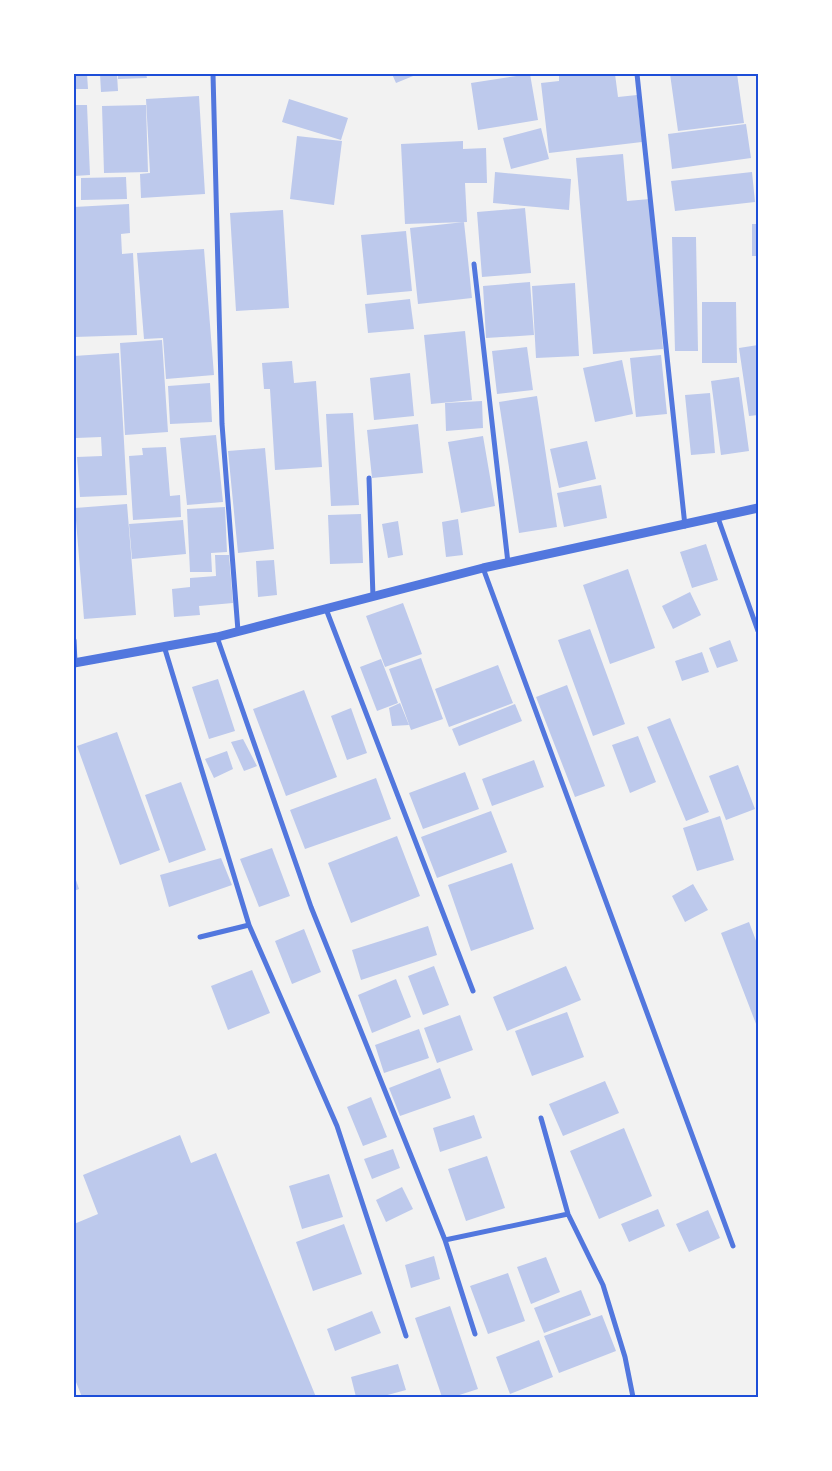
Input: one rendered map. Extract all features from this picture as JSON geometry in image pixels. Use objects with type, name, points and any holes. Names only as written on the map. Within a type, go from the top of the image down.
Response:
[{"type":"street","points":[[213,74],[222,424],[238,631]]},
{"type":"street","points":[[637,74],[685,526]]},
{"type":"street","points":[[474,264],[508,563]]},
{"type":"street","points":[[369,478],[373,598]]},
{"type":"street","points":[[74,640],[74,663],[217,638],[483,568],[685,526],[758,508]]},
{"type":"street","points":[[718,518],[758,632]]},
{"type":"street","points":[[483,568],[733,1246]]},
{"type":"street","points":[[326,609],[473,991]]},
{"type":"street","points":[[217,638],[311,907],[445,1240],[475,1334]]},
{"type":"street","points":[[164,646],[249,925],[337,1126],[406,1336]]},
{"type":"street","points":[[200,937],[249,925]]},
{"type":"street","points":[[541,1118],[568,1214],[603,1285],[625,1357],[633,1397]]},
{"type":"street","points":[[445,1240],[568,1214]]},
{"type":"building","points":[[74,74],[87,74],[88,89],[74,89]]},
{"type":"building","points":[[100,74],[117,74],[118,91],[101,92]]},
{"type":"building","points":[[118,74],[146,74],[147,78],[118,79]]},
{"type":"building","points":[[392,74],[418,74],[396,83]]},
{"type":"building","points":[[530,74],[538,120],[478,130],[471,83]]},
{"type":"building","points":[[559,74],[615,74],[618,97],[637,95],[642,142],[549,153],[541,83],[559,81]]},
{"type":"building","points":[[670,74],[737,74],[744,123],[678,131]]},
{"type":"building","points":[[199,96],[205,194],[141,198],[140,174],[150,173],[146,99]]},
{"type":"building","points":[[289,99],[348,118],[341,140],[282,122]]},
{"type":"building","points":[[74,105],[87,105],[90,175],[74,176]]},
{"type":"building","points":[[146,105],[148,172],[104,173],[102,106]]},
{"type":"building","points":[[746,124],[751,158],[672,169],[668,134]]},
{"type":"building","points":[[541,128],[549,159],[511,169],[503,138]]},
{"type":"building","points":[[297,136],[342,141],[334,205],[290,199]]},
{"type":"building","points":[[463,141],[463,149],[486,148],[487,183],[465,183],[467,222],[405,224],[401,144]]},
{"type":"building","points":[[623,154],[627,201],[650,199],[663,349],[593,354],[576,158]]},
{"type":"building","points":[[495,172],[571,179],[569,210],[493,203]]},
{"type":"building","points":[[752,172],[755,202],[675,211],[671,181]]},
{"type":"building","points":[[126,177],[127,199],[81,200],[81,178]]},
{"type":"building","points":[[129,204],[130,233],[121,234],[122,254],[133,253],[137,335],[74,337],[74,207]]},
{"type":"building","points":[[525,208],[531,273],[482,277],[477,212]]},
{"type":"building","points":[[283,210],[289,308],[236,311],[230,213]]},
{"type":"building","points":[[464,222],[472,298],[418,304],[410,228]]},
{"type":"building","points":[[752,224],[758,224],[758,256],[752,256]]},
{"type":"building","points":[[406,231],[412,291],[367,295],[361,235]]},
{"type":"building","points":[[672,237],[696,237],[698,351],[675,351]]},
{"type":"building","points":[[204,249],[214,375],[166,379],[163,338],[144,339],[137,253]]},
{"type":"building","points":[[530,282],[534,335],[486,338],[483,286]]},
{"type":"building","points":[[575,283],[579,356],[536,358],[532,286]]},
{"type":"building","points":[[410,299],[414,329],[368,333],[365,304]]},
{"type":"building","points":[[702,302],[736,302],[737,363],[702,363]]},
{"type":"building","points":[[465,331],[472,400],[431,404],[424,335]]},
{"type":"building","points":[[162,340],[168,432],[125,435],[120,343]]},
{"type":"building","points":[[758,345],[758,415],[749,416],[739,348]]},
{"type":"building","points":[[527,347],[533,390],[497,394],[492,351]]},
{"type":"building","points":[[119,353],[127,495],[80,497],[77,457],[102,456],[101,437],[76,438],[74,356]]},
{"type":"building","points":[[661,355],[667,414],[636,417],[630,358]]},
{"type":"building","points":[[622,360],[633,414],[595,422],[583,368]]},
{"type":"building","points":[[292,361],[294,383],[316,381],[322,467],[275,470],[270,389],[264,389],[262,363]]},
{"type":"building","points":[[410,373],[414,416],[374,420],[370,378]]},
{"type":"building","points":[[739,377],[749,451],[721,455],[711,381]]},
{"type":"building","points":[[210,383],[212,422],[170,424],[168,386]]},
{"type":"building","points":[[710,393],[715,453],[691,455],[685,395]]},
{"type":"building","points":[[537,396],[557,527],[519,533],[499,402]]},
{"type":"building","points":[[482,401],[483,428],[446,431],[445,403]]},
{"type":"building","points":[[353,413],[359,505],[331,506],[326,414]]},
{"type":"building","points":[[418,424],[423,473],[372,478],[367,430]]},
{"type":"building","points":[[216,435],[223,502],[187,505],[180,438]]},
{"type":"building","points":[[483,436],[495,506],[461,513],[448,442]]},
{"type":"building","points":[[587,441],[596,479],[559,488],[550,449]]},
{"type":"building","points":[[166,447],[170,496],[180,495],[181,517],[133,520],[129,456],[143,455],[142,448]]},
{"type":"building","points":[[265,448],[274,549],[238,553],[228,451]]},
{"type":"building","points":[[601,485],[607,518],[564,527],[557,493]]},
{"type":"building","points":[[127,504],[136,615],[84,619],[75,508]]},
{"type":"building","points":[[225,507],[227,552],[211,553],[212,572],[190,572],[187,509]]},
{"type":"building","points":[[361,514],[363,563],[330,564],[328,515]]},
{"type":"building","points":[[458,519],[463,555],[446,557],[442,522]]},
{"type":"building","points":[[183,520],[186,554],[132,559],[129,524]]},
{"type":"building","points":[[398,521],[403,555],[388,558],[382,524]]},
{"type":"building","points":[[706,544],[718,580],[692,588],[680,552]]},
{"type":"building","points":[[215,555],[229,555],[233,603],[199,606],[200,615],[174,617],[172,589],[190,587],[190,578],[216,576]]},
{"type":"building","points":[[274,560],[277,595],[258,597],[256,561]]},
{"type":"building","points":[[628,569],[655,648],[610,664],[583,585]]},
{"type":"building","points":[[690,592],[701,615],[673,629],[662,606]]},
{"type":"building","points":[[403,603],[422,654],[385,667],[366,616]]},
{"type":"building","points":[[590,629],[625,724],[593,736],[558,640]]},
{"type":"building","points":[[730,640],[738,661],[717,668],[709,648]]},
{"type":"building","points":[[702,652],[709,672],[682,681],[675,661]]},
{"type":"building","points":[[421,658],[443,719],[411,730],[389,669]]},
{"type":"building","points":[[381,659],[398,703],[377,711],[360,667]]},
{"type":"building","points":[[498,665],[513,703],[449,727],[435,689]]},
{"type":"building","points":[[218,679],[235,731],[209,739],[192,687]]},
{"type":"building","points":[[567,685],[605,786],[575,797],[536,697]]},
{"type":"building","points":[[304,690],[337,777],[286,796],[253,709]]},
{"type":"building","points":[[400,703],[409,725],[392,726],[389,708]]},
{"type":"building","points":[[515,704],[522,721],[459,746],[452,729]]},
{"type":"building","points":[[351,708],[367,753],[347,760],[331,716]]},
{"type":"building","points":[[670,718],[709,812],[686,821],[647,727]]},
{"type":"building","points":[[117,732],[160,850],[120,865],[77,746]]},
{"type":"building","points":[[638,736],[656,782],[630,793],[612,745]]},
{"type":"building","points":[[243,739],[257,766],[244,771],[231,742]]},
{"type":"building","points":[[227,751],[233,769],[214,778],[205,759]]},
{"type":"building","points":[[534,760],[544,787],[492,806],[482,779]]},
{"type":"building","points":[[738,765],[755,809],[726,820],[709,776]]},
{"type":"building","points":[[465,772],[479,809],[423,829],[409,793]]},
{"type":"building","points":[[376,778],[391,819],[305,849],[290,810]]},
{"type":"building","points":[[181,782],[206,850],[169,863],[145,795]]},
{"type":"building","points":[[491,811],[507,852],[437,878],[421,837]]},
{"type":"building","points":[[720,816],[734,860],[697,871],[683,828]]},
{"type":"building","points":[[397,836],[420,896],[351,923],[328,863]]},
{"type":"building","points":[[272,848],[290,896],[259,907],[240,859]]},
{"type":"building","points":[[221,858],[232,885],[169,907],[160,875]]},
{"type":"building","points":[[512,863],[534,929],[471,951],[448,885]]},
{"type":"building","points":[[74,874],[79,889],[74,891]]},
{"type":"building","points":[[693,884],[708,910],[685,922],[672,896]]},
{"type":"building","points":[[749,922],[758,946],[758,1029],[721,933]]},
{"type":"building","points":[[428,926],[437,955],[361,980],[352,950]]},
{"type":"building","points":[[304,929],[321,972],[292,984],[275,941]]},
{"type":"building","points":[[434,966],[449,1005],[423,1015],[408,976]]},
{"type":"building","points":[[566,966],[581,1000],[507,1031],[493,997]]},
{"type":"building","points":[[252,970],[270,1013],[228,1030],[211,986]]},
{"type":"building","points":[[396,979],[411,1017],[372,1033],[358,995]]},
{"type":"building","points":[[567,1012],[584,1057],[532,1076],[515,1031]]},
{"type":"building","points":[[460,1015],[473,1050],[437,1063],[424,1028]]},
{"type":"building","points":[[419,1029],[429,1058],[384,1073],[375,1045]]},
{"type":"building","points":[[440,1068],[451,1098],[400,1116],[389,1088]]},
{"type":"building","points":[[605,1081],[619,1113],[563,1136],[549,1104]]},
{"type":"building","points":[[371,1097],[387,1137],[363,1146],[347,1107]]},
{"type":"building","points":[[474,1115],[482,1138],[440,1152],[433,1128]]},
{"type":"building","points":[[624,1128],[652,1196],[599,1219],[570,1151]]},
{"type":"building","points":[[180,1135],[191,1163],[216,1153],[316,1397],[82,1397],[74,1377],[74,1224],[98,1214],[83,1175]]},
{"type":"building","points":[[393,1149],[400,1168],[372,1179],[364,1159]]},
{"type":"building","points":[[487,1156],[505,1208],[466,1221],[448,1169]]},
{"type":"building","points":[[329,1174],[343,1217],[302,1229],[289,1186]]},
{"type":"building","points":[[402,1187],[413,1209],[386,1222],[376,1200]]},
{"type":"building","points":[[658,1209],[665,1226],[629,1242],[621,1224]]},
{"type":"building","points":[[708,1210],[720,1238],[689,1252],[676,1224]]},
{"type":"building","points":[[344,1224],[362,1274],[313,1291],[296,1242]]},
{"type":"building","points":[[434,1256],[440,1279],[411,1288],[405,1265]]},
{"type":"building","points":[[546,1257],[560,1292],[531,1304],[517,1267]]},
{"type":"building","points":[[508,1273],[525,1321],[488,1334],[470,1286]]},
{"type":"building","points":[[581,1290],[591,1315],[544,1333],[534,1308]]},
{"type":"building","points":[[450,1306],[478,1389],[453,1397],[442,1397],[415,1318]]},
{"type":"building","points":[[372,1311],[381,1333],[335,1351],[327,1329]]},
{"type":"building","points":[[602,1315],[616,1351],[559,1373],[544,1336]]},
{"type":"building","points":[[539,1340],[553,1377],[510,1394],[496,1357]]},
{"type":"building","points":[[398,1364],[406,1390],[380,1397],[356,1397],[351,1377]]}]
